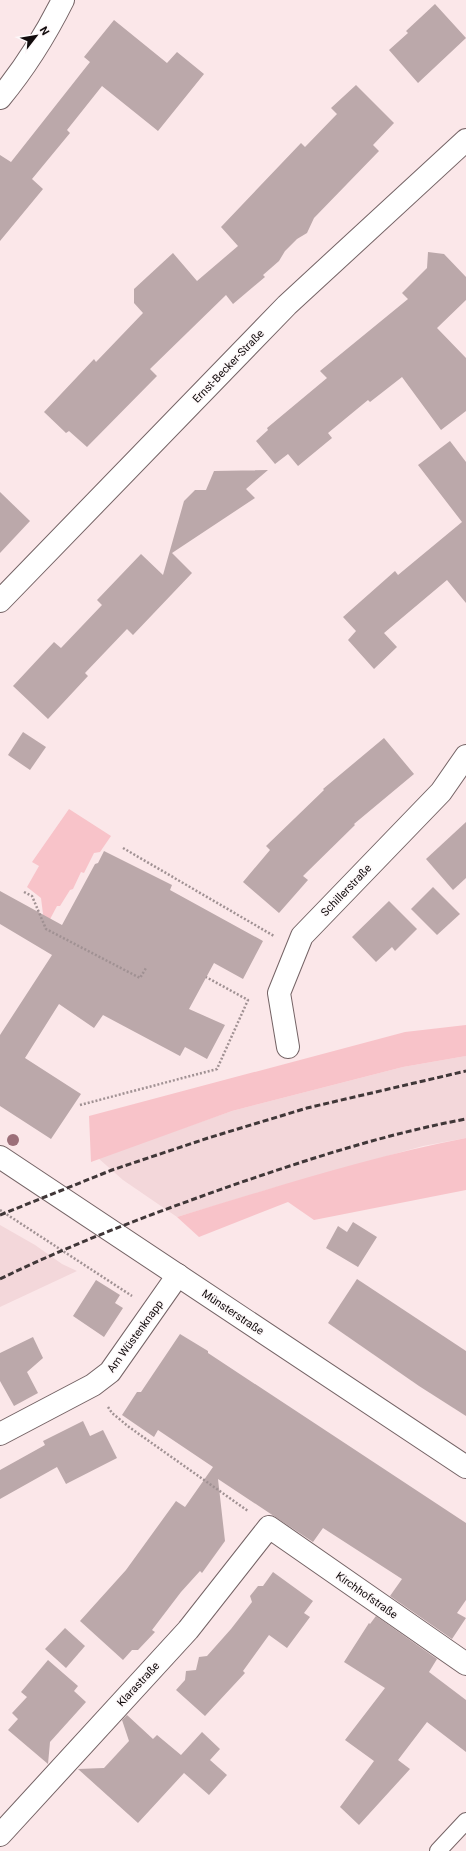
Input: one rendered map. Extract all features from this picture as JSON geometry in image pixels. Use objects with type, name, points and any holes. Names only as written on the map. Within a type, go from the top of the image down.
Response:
[{"type":"street","points":[[0,98],[10,86],[63,0]]},
{"type":"street","name":"Ernst-Becker-Straße","points":[[0,601],[287,305],[466,140]]},
{"type":"street","name":"Schillerstraße","points":[[288,1047],[279,993],[302,936],[441,792],[466,756]]},
{"type":"street","name":"Münsterstraße","points":[[0,1157],[466,1467]]},
{"type":"street","name":"Am Wüstenknapp","points":[[0,1434],[93,1385],[110,1372],[178,1275]]},
{"type":"street","name":"Kirchhofstraße","points":[[269,1527],[466,1664]]},
{"type":"street","name":"Klarastraße","points":[[0,1835],[188,1630],[269,1527]]},
{"type":"lane","points":[[438,1851],[466,1821]]},
{"type":"path","points":[[123,848],[296,949]]},
{"type":"path","points":[[24,892],[32,896],[46,929],[140,978],[146,968]]},
{"type":"path","points":[[80,1105],[217,1069],[248,1000],[206,976]]},
{"type":"path","points":[[0,1210],[153,1311]]},
{"type":"path","points":[[93,1385],[112,1413],[269,1527]]},
{"type":"shaded area","points":[[69,809],[111,836],[100,852],[94,853],[84,873],[81,872],[73,889],[70,890],[60,906],[57,906],[48,923],[44,922],[41,898],[27,887],[39,866],[32,862]]},
{"type":"shaded area","points":[[466,1025],[466,1056],[403,1067],[232,1111],[91,1162],[89,1116],[405,1032]]},
{"type":"shaded area","points":[[466,1056],[466,1138],[423,1146],[273,1188],[177,1217],[123,1180],[98,1158],[232,1111],[403,1067]]},
{"type":"shaded area","points":[[466,1138],[466,1190],[314,1220],[288,1202],[199,1237],[177,1217],[284,1184],[393,1154]]},
{"type":"shaded area","points":[[0,1225],[35,1245],[62,1264],[77,1271],[0,1307]]},
{"type":"building","points":[[435,4],[466,38],[418,83],[389,50],[408,33],[406,31]]},
{"type":"building","points":[[114,20],[167,63],[177,52],[204,74],[158,131],[102,86],[67,130],[70,133],[32,179],[43,189],[0,241],[0,155],[11,162],[90,62],[84,57]]},
{"type":"building","points":[[356,85],[394,123],[373,145],[379,151],[314,218],[307,233],[297,239],[285,251],[279,261],[263,275],[265,277],[233,304],[226,295],[150,369],[157,376],[87,447],[69,431],[66,433],[44,412],[94,359],[96,362],[143,313],[134,303],[134,289],[173,253],[197,281],[238,246],[221,227],[301,143],[305,147],[337,114],[331,108]]},
{"type":"building","points":[[428,252],[444,254],[466,277],[466,300],[437,328],[466,358],[466,411],[441,430],[402,377],[370,402],[368,400],[328,433],[332,438],[298,466],[288,454],[275,464],[256,441],[268,430],[267,428],[327,378],[320,371],[408,299],[402,293],[427,268]]},
{"type":"building","points":[[450,441],[466,462],[466,603],[447,580],[384,633],[397,647],[374,669],[348,640],[356,631],[343,617],[395,571],[398,575],[462,522],[418,465]]},
{"type":"building","points":[[268,470],[246,489],[255,498],[172,553],[192,573],[133,635],[127,629],[85,673],[88,676],[48,719],[13,686],[54,642],[61,648],[102,605],[97,600],[141,554],[163,575],[184,501],[195,490],[206,490],[214,471]]},
{"type":"building","points":[[0,492],[30,521],[0,553]]},
{"type":"building","points":[[23,732],[46,747],[30,770],[8,755]]},
{"type":"building","points":[[384,738],[414,774],[354,824],[355,825],[303,876],[308,880],[279,913],[243,882],[270,850],[266,846],[324,790],[323,789]]},
{"type":"building","points":[[466,822],[466,878],[453,890],[426,859]]},
{"type":"building","points":[[104,851],[172,885],[170,890],[263,941],[243,979],[214,963],[189,1009],[225,1025],[207,1059],[185,1047],[180,1056],[103,1015],[94,1028],[59,1004],[25,1058],[81,1094],[51,1139],[0,1106],[0,1035],[52,955],[0,924],[0,891],[62,925],[95,864],[98,863]]},
{"type":"building","points":[[433,887],[460,914],[437,935],[411,909]]},
{"type":"building","points":[[389,901],[417,929],[395,951],[392,947],[376,962],[352,937]]},
{"type":"building","points":[[353,1222],[377,1237],[358,1267],[326,1248],[338,1226],[347,1232]]},
{"type":"building","points":[[357,1279],[466,1351],[466,1416],[419,1386],[328,1323]]},
{"type":"building","points":[[96,1280],[120,1295],[115,1303],[123,1308],[104,1337],[73,1316]]},
{"type":"building","points":[[180,1334],[208,1351],[208,1353],[466,1523],[466,1600],[457,1613],[466,1618],[452,1639],[390,1596],[402,1579],[323,1528],[313,1542],[218,1479],[225,1541],[202,1573],[200,1571],[181,1592],[152,1630],[155,1632],[138,1650],[132,1650],[123,1660],[80,1621],[126,1570],[176,1501],[185,1507],[213,1467],[158,1430],[154,1437],[122,1415],[137,1392],[141,1392]]},
{"type":"building","points":[[33,1337],[43,1358],[27,1372],[38,1393],[14,1406],[0,1381],[0,1353]]},
{"type":"building","points":[[83,1421],[90,1436],[103,1430],[117,1458],[66,1484],[57,1467],[0,1499],[0,1470],[45,1445],[43,1441]]},
{"type":"building","points":[[273,1572],[313,1601],[304,1613],[310,1617],[287,1648],[269,1635],[243,1671],[245,1673],[205,1716],[176,1690],[185,1680],[186,1671],[196,1670],[199,1657],[207,1656],[231,1629],[252,1602],[250,1596],[258,1586],[263,1586]]},
{"type":"building","points":[[376,1616],[437,1659],[429,1672],[466,1700],[466,1752],[427,1722],[398,1760],[410,1769],[359,1825],[340,1807],[374,1761],[345,1740],[385,1688],[344,1662],[369,1623],[370,1624]]},
{"type":"building","points":[[65,1628],[85,1646],[66,1668],[45,1649]]},
{"type":"building","points":[[48,1660],[78,1686],[74,1691],[86,1702],[50,1742],[48,1764],[8,1730],[18,1719],[12,1713],[27,1697],[21,1692]]},
{"type":"building","points":[[127,1715],[153,1739],[157,1735],[181,1755],[202,1732],[220,1749],[210,1760],[227,1775],[209,1795],[184,1773],[138,1823],[78,1769],[104,1768],[129,1741],[122,1720]]},
{"type":"railway","points":[[0,1215],[112,1170],[208,1138],[307,1108],[466,1071]]},
{"type":"railway","points":[[0,1279],[29,1265],[119,1227],[242,1182],[381,1138],[466,1119]]}]
